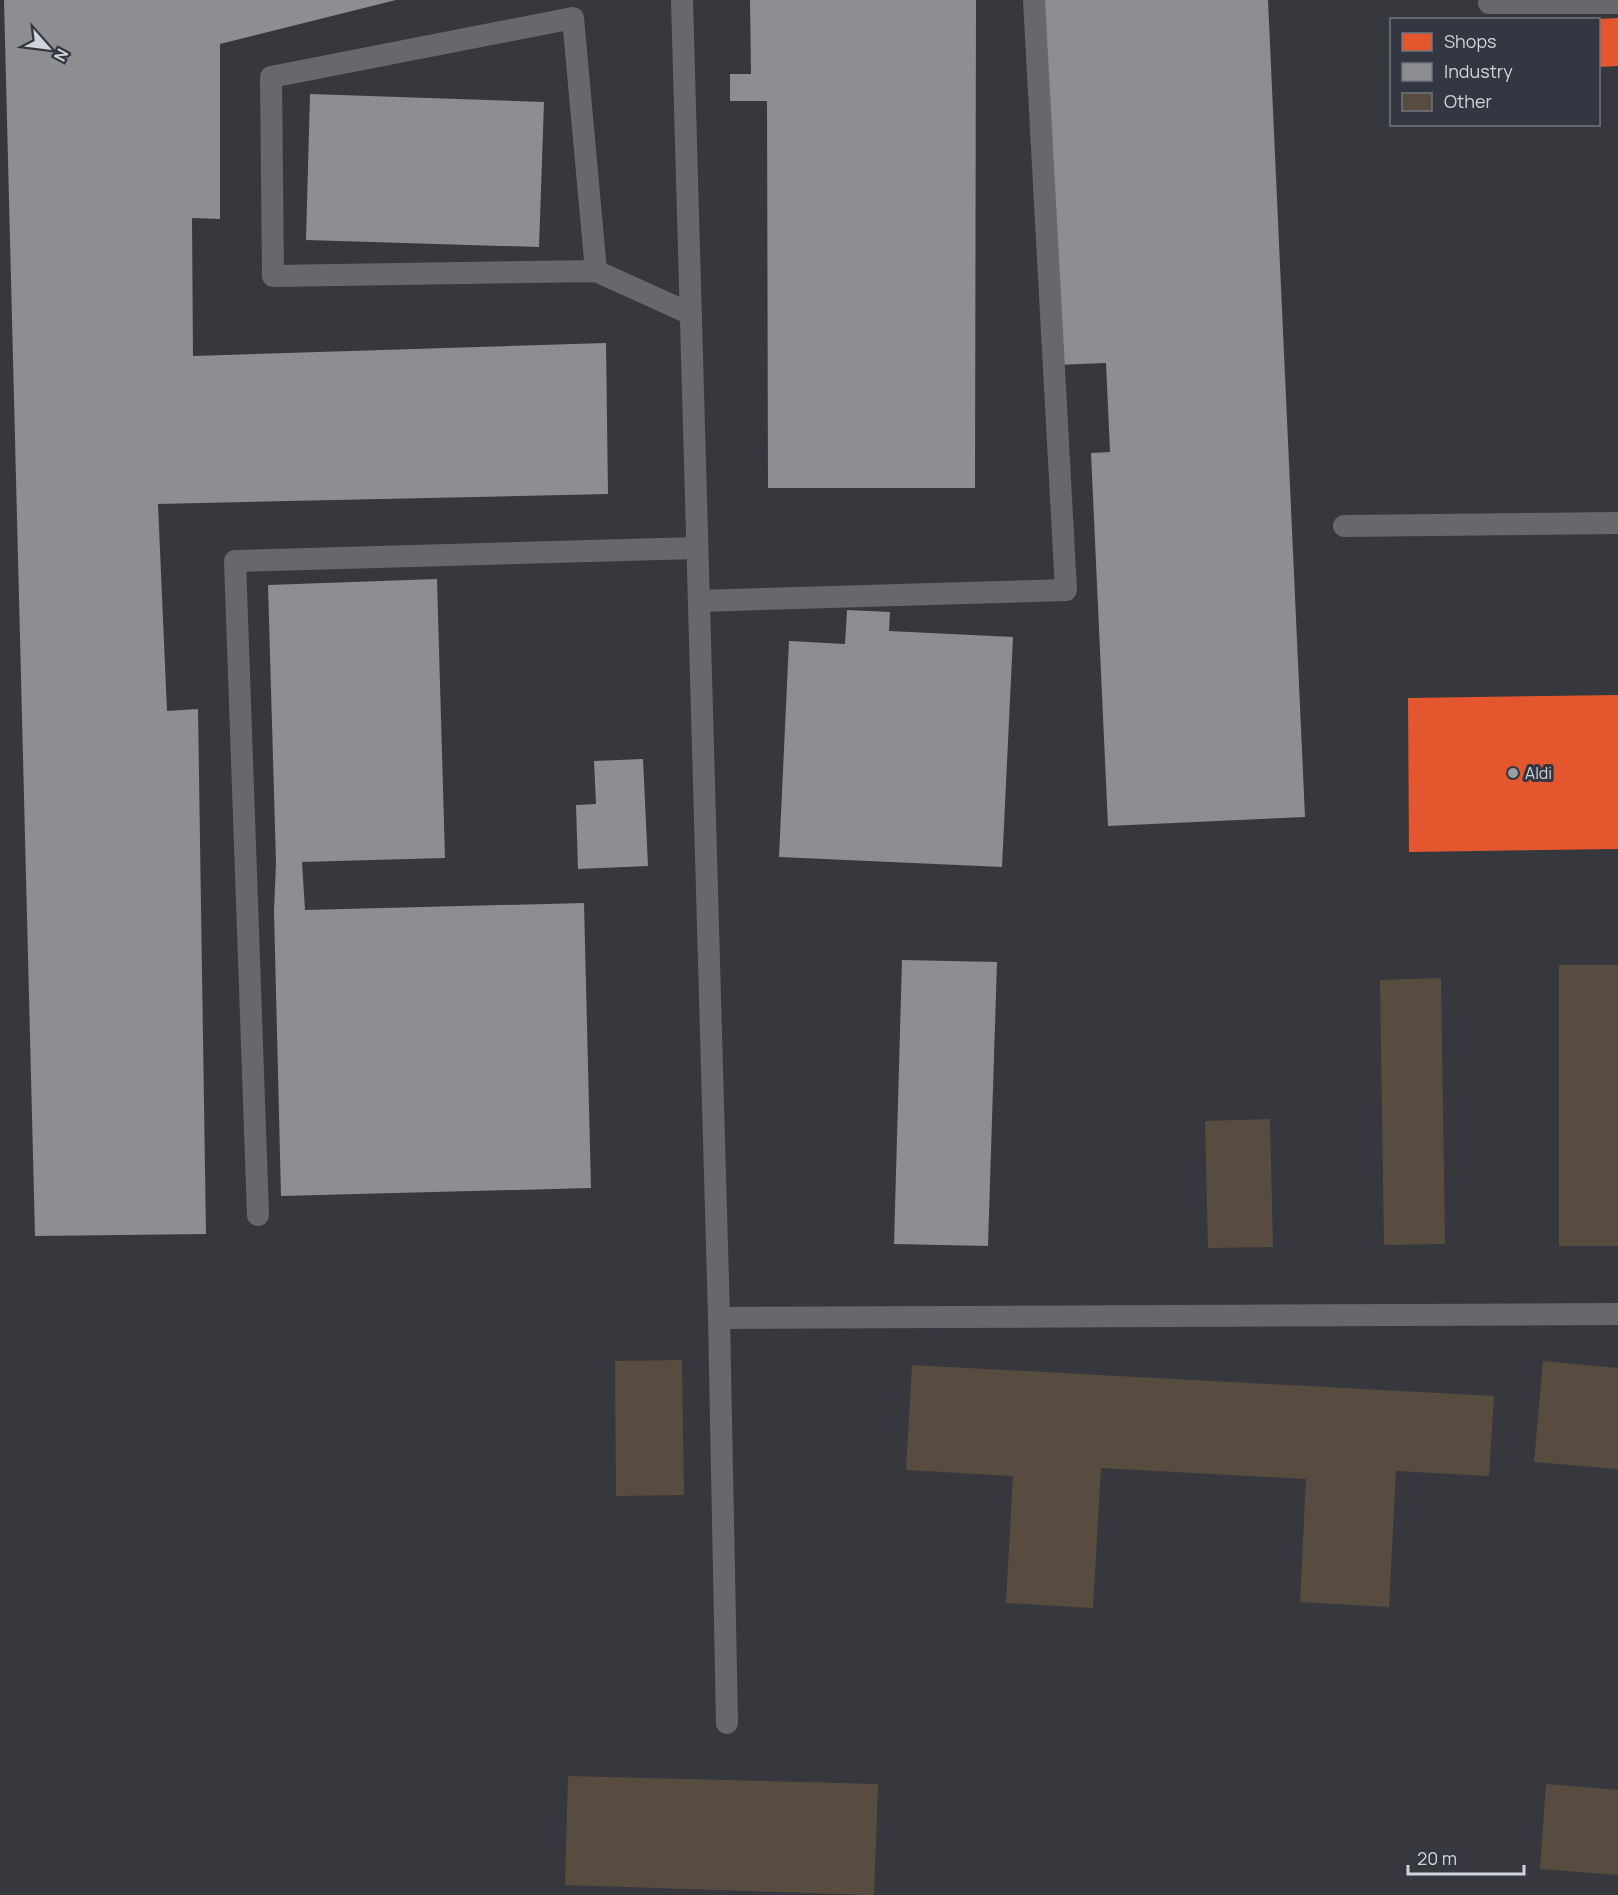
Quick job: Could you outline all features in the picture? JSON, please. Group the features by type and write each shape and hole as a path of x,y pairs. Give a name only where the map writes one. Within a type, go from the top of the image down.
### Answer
{"lane":[{"path":"682,0 719,1318 727,1723"},
{"path":"699,602 1066,590 1034,0"},
{"path":"1489,3 1618,3"},
{"path":"596,271 573,18 271,77 273,276 596,271 691,314"},
{"path":"1344,526 1618,523"},
{"path":"258,1215 235,561 697,548"},
{"path":"719,1318 1618,1314"}],"building: Shops":[{"path":"1618,18 1618,66 1600,67 1600,19"},
{"name":"Aldi","path":"1618,695 1618,849 1409,852 1408,698"}],"building: Industry":[{"path":"4,0 396,0 220,44 220,219 192,218 193,356 606,343 608,494 158,504 167,711 198,709 206,1234 35,1236"},
{"path":"750,0 976,0 975,488 768,488 767,101 730,101 730,74 751,74"},
{"path":"1038,0 1268,0 1305,817 1108,826 1091,453 1110,452 1106,363 1054,365"},
{"path":"310,94 544,102 539,247 306,240"},
{"path":"437,579 445,858 302,862 305,910 584,903 591,1188 281,1196 274,911 276,863 268,585"},
{"path":"847,610 890,612 889,631 1013,637 1002,867 779,857 789,641 845,644"},
{"path":"643,759 648,866 578,869 576,805 596,804 594,761"},
{"path":"902,960 997,962 988,1246 894,1244"}],"building: Other":[{"path":"1559,965 1618,965 1618,1246 1559,1246"},
{"path":"1441,978 1445,1244 1384,1245 1380,980"},
{"path":"1270,1119 1273,1247 1208,1248 1205,1121"},
{"path":"682,1360 684,1495 616,1496 615,1361"},
{"path":"1543,1361 1618,1368 1618,1469 1534,1462"},
{"path":"912,1365 1494,1396 1489,1476 1396,1471 1389,1607 1300,1602 1306,1479 1101,1468 1093,1608 1006,1603 1013,1476 906,1470"},
{"path":"568,1776 878,1784 874,1895 565,1885"},
{"path":"1546,1784 1618,1790 1618,1875 1540,1869"}],"place":[{"name":"Aldi","path":"1513,773"}]}
